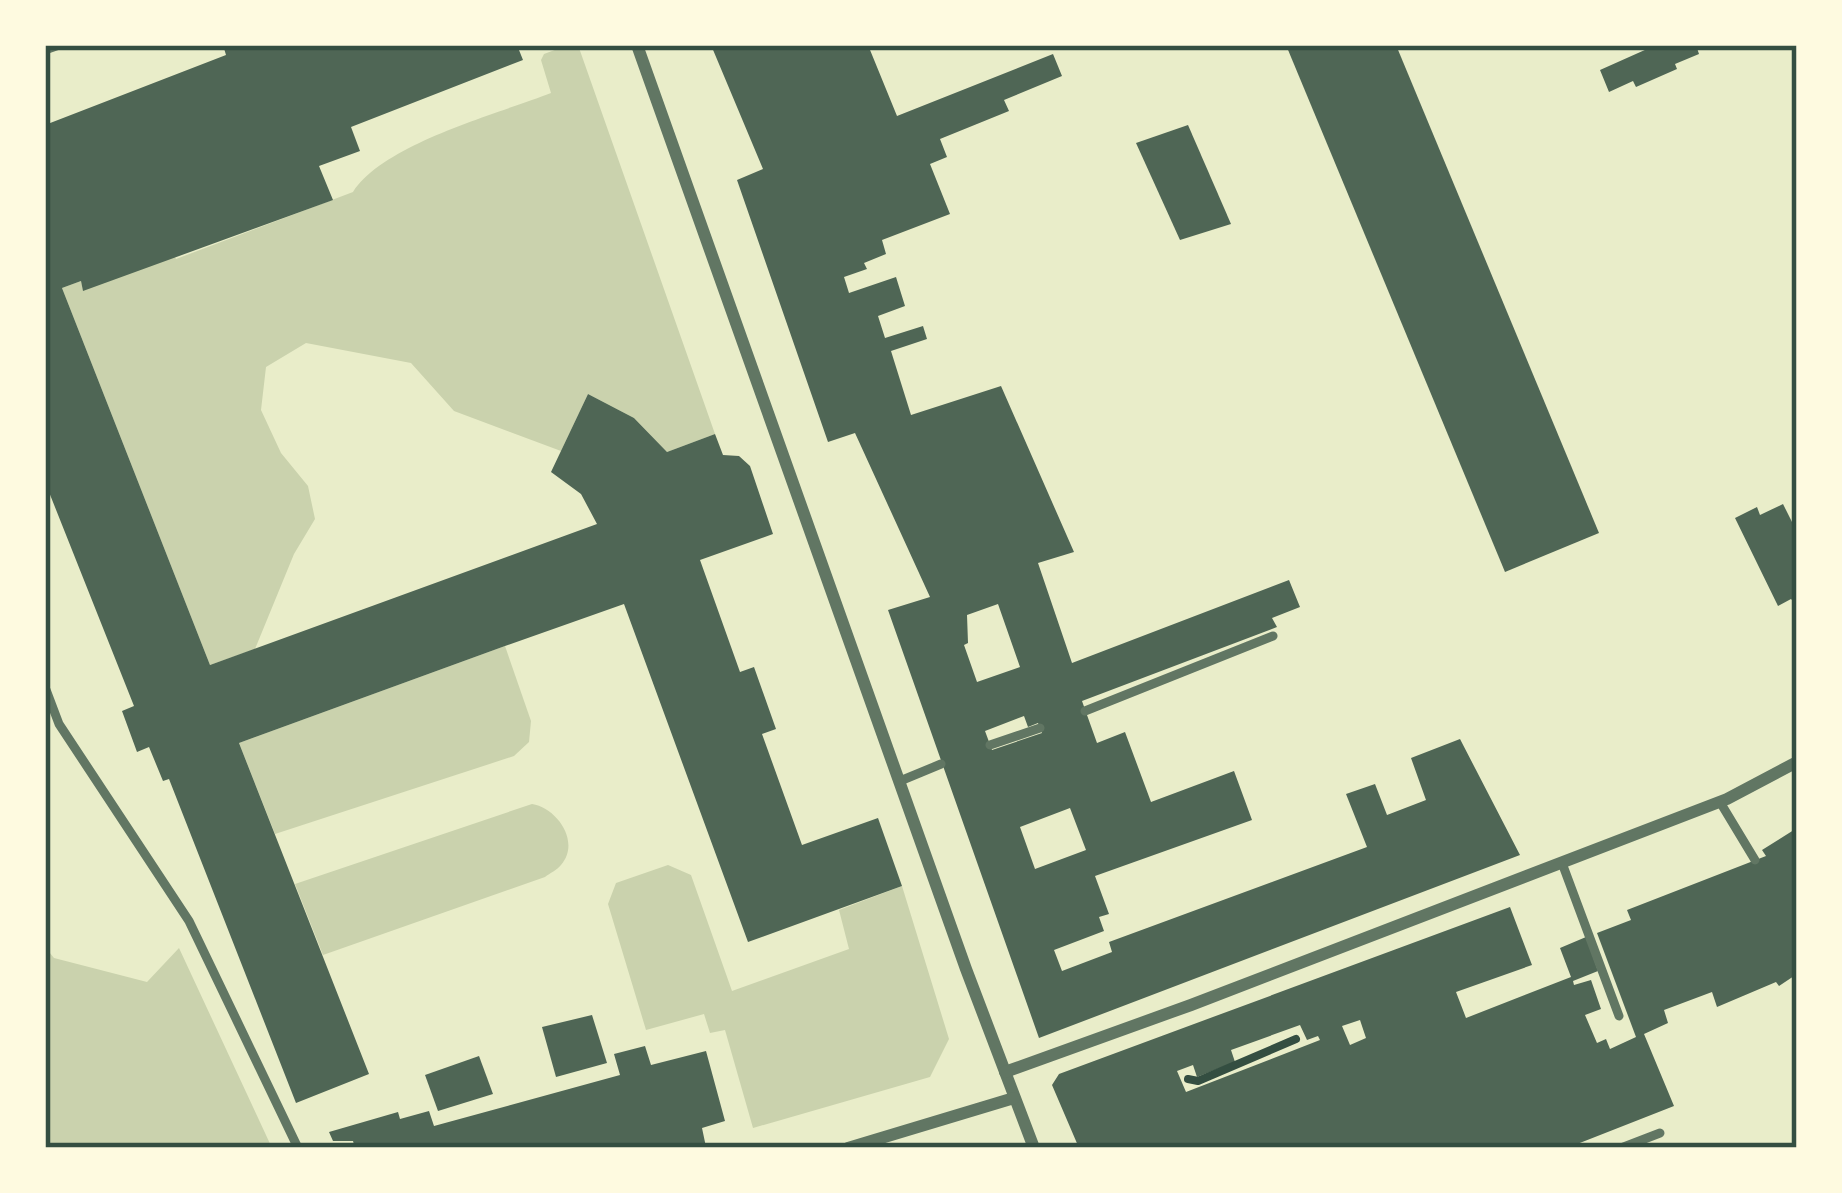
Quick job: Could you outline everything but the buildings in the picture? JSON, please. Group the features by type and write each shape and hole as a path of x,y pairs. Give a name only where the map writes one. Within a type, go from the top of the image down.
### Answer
{"street":[{"path":"637,45 1034,1148"},
{"path":"1005,1072 1720,802 1797,762"},
{"path":"848,1148 1014,1098"}],"lane":[{"path":"45,50 59,45"},
{"path":"1085,711 1274,636"},
{"path":"45,687 58,724 190,921 298,1148"},
{"path":"990,745 1040,728"},
{"path":"900,781 941,764"},
{"path":"1720,802 1755,860"},
{"path":"1562,862 1619,1016"},
{"path":"1621,1148 1660,1133"}],"path":[{"path":"1188,1079 1198,1081 1296,1039"}],"green space":[{"path":"578,45 715,434 667,452 634,418 588,394 561,451 454,411 411,363 306,343 266,367 261,410 281,453 308,486 315,519 294,554 255,649 210,665 62,288 81,281 83,290 353,192 389,159 415,145 551,93 541,60 544,54"},
{"path":"505,646 531,721 529,742 514,756 275,834 239,743"},
{"path":"532,804 550,812 567,837 567,856 555,870 323,955 295,884"},
{"path":"668,865 691,875 732,991 849,949 839,910 902,886 949,1039 930,1077 753,1128 725,1030 710,1033 704,1014 646,1030 608,904 616,883"},
{"path":"45,947 54,958 147,982 179,948 272,1148 45,1148"}]}
